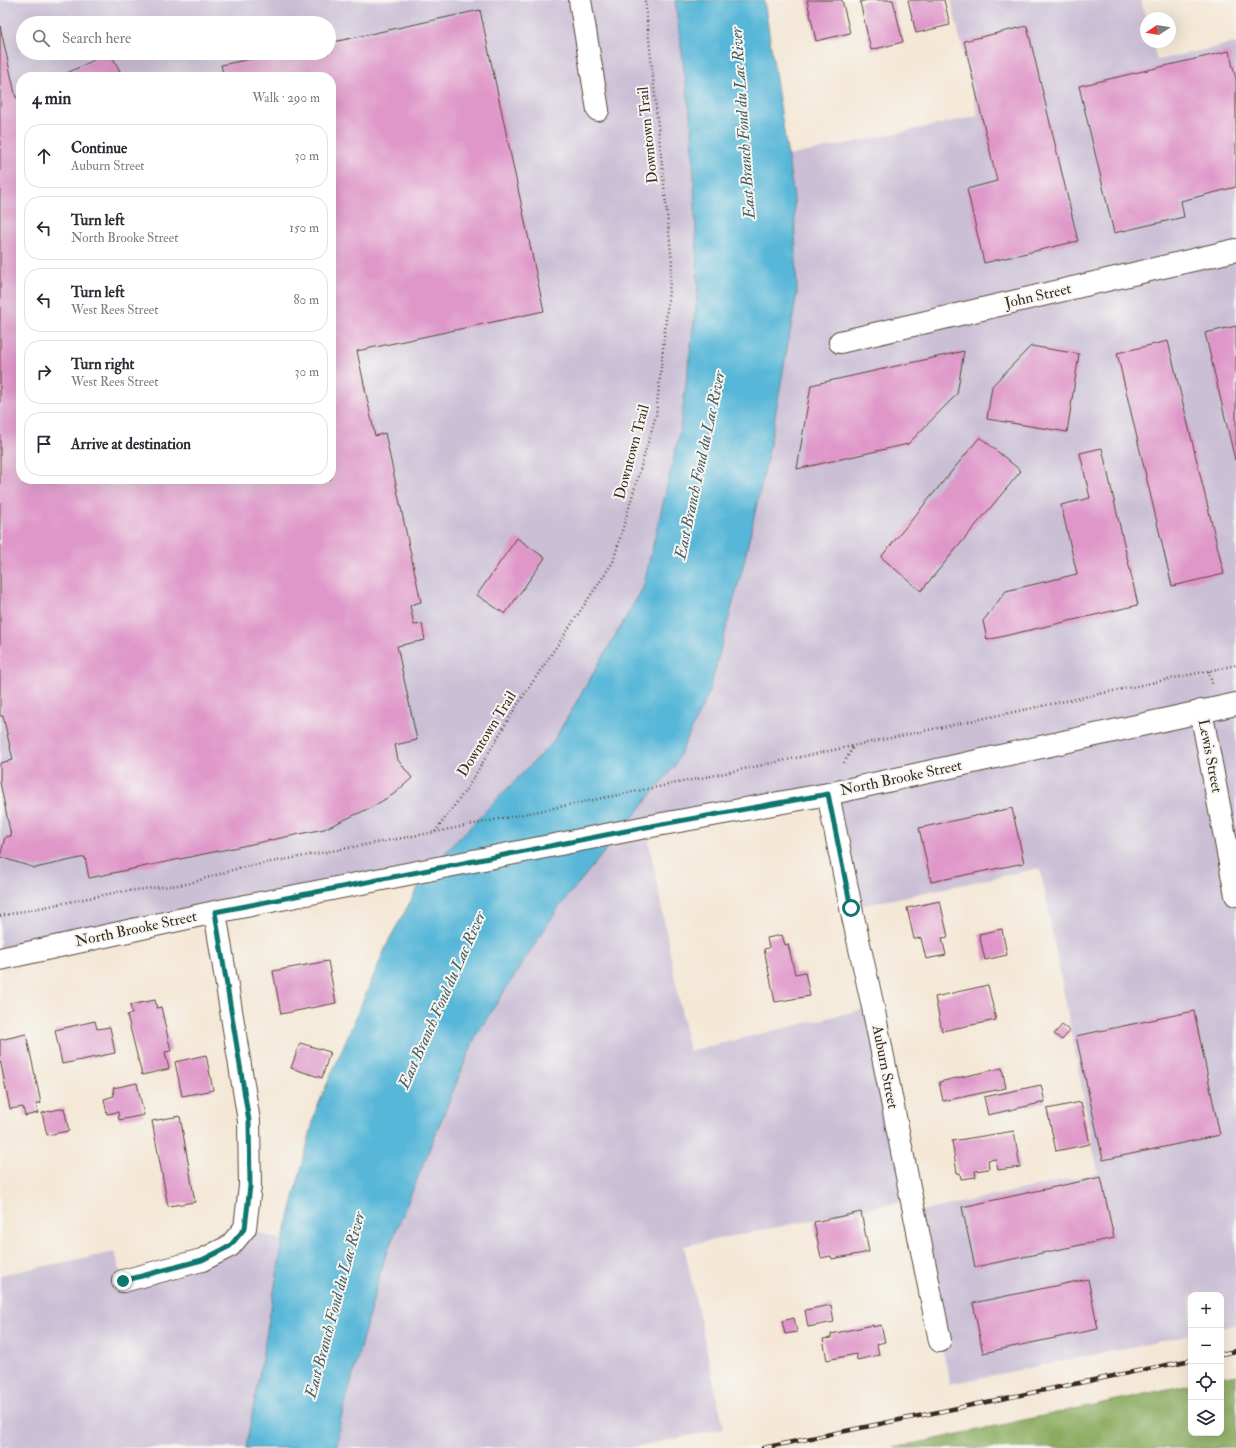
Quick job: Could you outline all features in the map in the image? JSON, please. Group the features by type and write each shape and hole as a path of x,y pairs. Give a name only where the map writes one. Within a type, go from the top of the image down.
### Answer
{"street":[{"path":"580,0 598,110"},
{"name":"John Street","path":"840,342 1236,250"},
{"name":"North Brooke Street","path":"0,959 215,912 646,827 828,794 1236,704"},
{"name":"Lewis Street","path":"1201,711 1236,895"},
{"name":"Auburn Street","path":"828,794 851,908 875,1014 940,1341"},
{"path":"123,1281 202,1260 230,1246 245,1228 250,1186 249,1121 215,912"}],"path":[{"name":"Downtown Trail","path":"435,832 468,787 514,710 613,562 656,415 672,262 645,0"},
{"path":"0,916 118,892 188,884 239,868 435,832 687,781 1236,665"}],"shaded area":[{"path":"0,0 675,0 692,130 698,290 680,431 643,588 553,742 428,870 0,959"},
{"path":"951,0 1141,0 1144,12 1140,12 1140,48 1154,48 1157,60 1236,43 1236,1325 1224,1327 1224,1292 1188,1292 1188,1336 950,1384 914,1213 1098,1173 1040,868 851,908 828,794 646,827 689,1051 873,1007 911,1200 684,1246 724,1429 630,1448 337,1448 340,1422 384,1260 476,1035 559,907 769,450 797,293 794,198 788,156 978,116"},
{"path":"245,1228 283,1241 246,1448 0,1448 0,1275 115,1252 123,1281 202,1260"}],"green space":[{"path":"1236,1375 1236,1448 894,1448 1188,1385 1188,1436 1224,1436 1224,1377"}],"water":[{"name":"East Branch Fond du Lac River","path":"675,0 764,0 794,198 797,293 769,450 744,562 709,692 674,767 559,907 476,1035 384,1260 340,1422 337,1448 246,1448 283,1241 316,1110 389,940 428,870 553,742 643,588 680,431 698,290 692,130"}],"building":[{"path":"807,0 842,0 850,33 816,41"},
{"path":"867,0 893,0 903,42 871,50 860,2"},
{"path":"908,0 944,0 950,25 916,33"},
{"path":"480,10 544,311 357,351 375,436 385,433 421,602 410,605 414,625 422,624 425,640 397,646 417,740 395,745 398,760 412,778 394,794 370,808 324,829 89,878 85,857 35,868 0,857 5,837 11,836 0,782 0,763 13,760 3,716 0,716 0,26 16,98 16,484 336,484 336,72 223,72 221,65 246,60 336,60 336,41"},
{"path":"1027,26 1078,241 984,263 967,189 997,181 964,41"},
{"path":"1229,51 1236,79 1236,187 1181,201 1184,217 1114,233 1079,86"},
{"path":"94,60 114,60 120,72 69,72"},
{"path":"1236,326 1236,460 1235,460 1205,333"},
{"path":"1168,341 1224,574 1172,586 1117,353"},
{"path":"1031,346 1079,354 1067,432 987,419 992,386"},
{"path":"964,351 957,394 908,444 797,469 811,385"},
{"path":"980,437 1021,471 921,591 881,557"},
{"path":"1102,448 1138,605 987,640 983,621 1006,591 1077,574 1061,505 1090,498 1080,453"},
{"path":"517,538 545,558 505,614 477,595"},
{"path":"1012,808 1024,863 931,882 919,828"},
{"path":"940,901 948,937 942,938 946,955 926,959 921,938 914,939 907,908"},
{"path":"1002,929 1007,955 985,960 979,934"},
{"path":"782,935 785,945 788,944 795,974 805,972 810,996 775,1002 764,949 769,948 767,938"},
{"path":"328,961 336,1003 281,1014 273,971"},
{"path":"988,985 996,1020 942,1031 935,997"},
{"path":"155,1000 157,1008 161,1007 171,1051 165,1052 169,1069 142,1075 127,1015 132,1014 130,1005"},
{"path":"1194,1011 1220,1135 1103,1160 1076,1036"},
{"path":"95,1021 97,1029 110,1027 115,1053 62,1064 55,1030"},
{"path":"1062,1025 1070,1031 1062,1040 1054,1034"},
{"path":"26,1034 41,1103 36,1104 38,1113 25,1116 23,1107 10,1109 0,1060 0,1040"},
{"path":"300,1043 330,1052 322,1078 291,1068"},
{"path":"206,1055 213,1090 182,1096 175,1062"},
{"path":"1002,1068 1006,1088 943,1101 939,1082"},
{"path":"137,1083 144,1115 119,1120 118,1112 107,1114 104,1099 114,1096 113,1088"},
{"path":"1041,1085 1045,1102 988,1115 984,1097"},
{"path":"1081,1102 1090,1144 1056,1151 1047,1109"},
{"path":"64,1108 69,1131 47,1135 42,1113"},
{"path":"180,1116 195,1202 168,1206 152,1121"},
{"path":"1014,1131 1020,1167 998,1170 996,1159 988,1160 989,1169 975,1171 976,1177 961,1179 960,1173 957,1173 952,1141"},
{"path":"1101,1177 1114,1238 975,1267 962,1207"},
{"path":"861,1212 869,1252 832,1259 831,1256 821,1258 814,1222"},
{"path":"1088,1279 1098,1329 983,1353 973,1303"},
{"path":"831,1305 834,1322 808,1327 805,1310"},
{"path":"794,1318 797,1332 785,1334 782,1321"},
{"path":"873,1325 873,1327 881,1325 885,1342 877,1344 879,1355 857,1360 856,1354 827,1360 823,1339 831,1338 831,1334"}],"railway":[{"path":"1224,1353 1236,1351"},
{"path":"763,1448 1188,1361"}],"route":[{"path":"123,1281 202,1260 230,1246 245,1228 250,1186 249,1121 215,912 646,827 828,794 851,908"}]}
